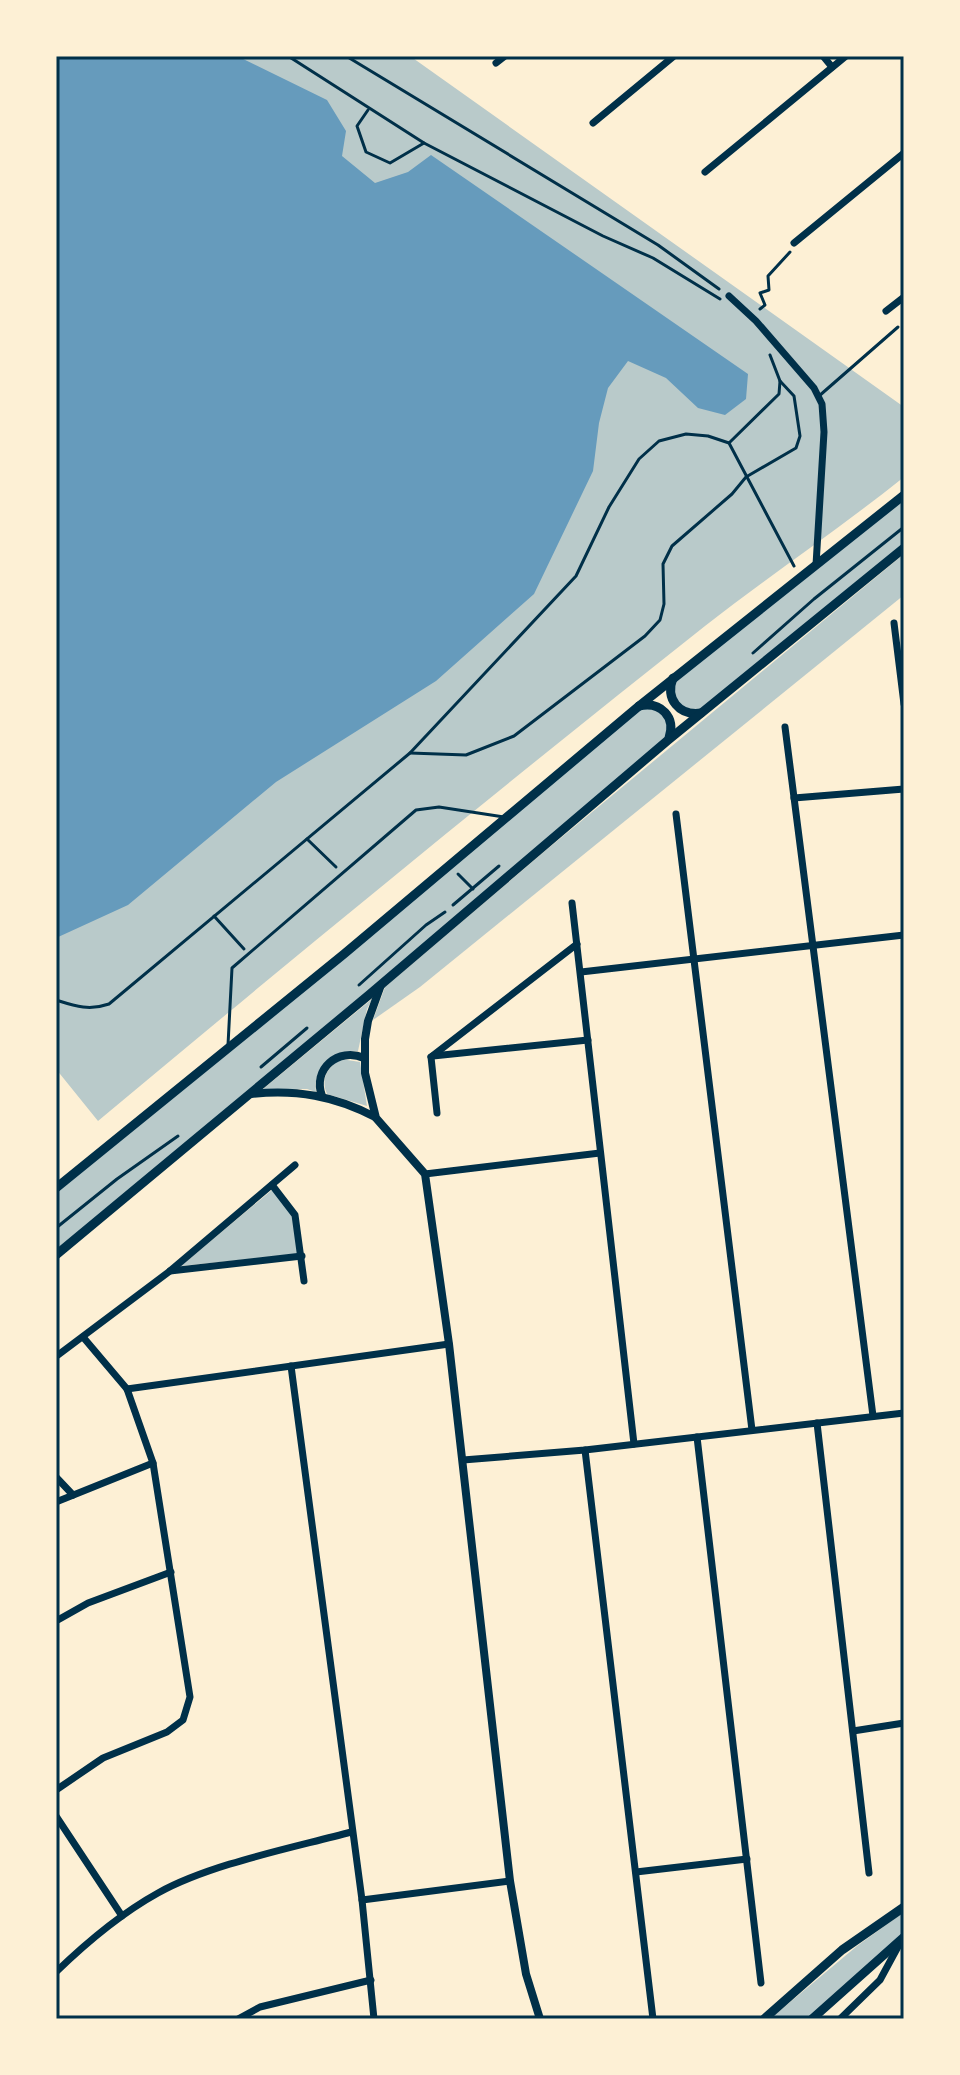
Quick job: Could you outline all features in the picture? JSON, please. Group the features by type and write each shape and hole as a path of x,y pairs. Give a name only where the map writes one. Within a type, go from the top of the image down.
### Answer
{"main road":[{"path":"56,1188 450,866 673,678 904,495"},
{"path":"56,1255 381,985 667,741 904,548"},
{"path":"673,678 670,690 676,706 689,713 703,712"},
{"path":"639,706 652,705 667,715 671,728 667,741"},
{"path":"764,2019 842,1950 904,1907"},
{"path":"812,2019 903,1938"}],"street":[{"path":"496,63 505,56"},
{"path":"593,123 674,56"},
{"path":"823,56 832,67"},
{"path":"705,172 846,56"},
{"path":"794,243 904,153"},
{"path":"886,311 904,297"},
{"path":"727,300 756,321 819,396 822,404 824,432 816,565"},
{"path":"894,623 904,704"},
{"path":"785,727 873,1416"},
{"path":"794,798 904,789"},
{"path":"676,814 752,1430"},
{"path":"572,903 634,1444"},
{"path":"581,972 904,935"},
{"path":"431,1057 577,944"},
{"path":"381,985 368,1021 364,1058 367,1089 376,1118 425,1174 463,1460 510,1881 526,1974 540,2019"},
{"path":"431,1057 588,1040"},
{"path":"322,1096 319,1082 329,1062 342,1055 364,1058"},
{"path":"431,1057 437,1113"},
{"path":"251,1094 287,1092 322,1096 376,1118"},
{"path":"425,1174 600,1153"},
{"path":"58,1355 170,1271 295,1165"},
{"path":"272,1185 295,1215 304,1281"},
{"path":"170,1271 302,1256"},
{"path":"56,1790 103,1758 167,1732 183,1720 190,1697 153,1463 127,1389 83,1337"},
{"path":"127,1389 449,1344"},
{"path":"291,1366 362,1900 374,2019"},
{"path":"463,1460 585,1450 904,1413"},
{"path":"817,1423 869,1873"},
{"path":"697,1437 761,1983"},
{"path":"585,1450 653,2019"},
{"path":"56,1502 153,1463"},
{"path":"56,1477 73,1495"},
{"path":"56,1621 88,1603 171,1572"},
{"path":"853,1731 904,1723"},
{"path":"56,1816 122,1916"},
{"path":"56,1972 122,1916 159,1892 197,1875 351,1832"},
{"path":"636,1872 747,1859"},
{"path":"362,1900 510,1881"},
{"path":"840,2019 880,1980 903,1938"},
{"path":"238,2019 260,2007 371,1980"}],"lane":[{"path":"819,396 898,327"},
{"path":"228,1048 232,968 416,810 439,807 508,818"}],"path":[{"path":"288,56 424,143 603,236 653,258 727,300"},
{"path":"346,56 658,245 727,300"},
{"path":"369,109 357,126 366,152 390,163 424,143"},
{"path":"756,321 759,310 765,305 760,293 769,290 768,276 794,243"},
{"path":"410,753 466,755 514,736 645,636 660,620 664,604 663,564 672,546 732,494 746,477 796,448 800,436 794,396 780,381 764,347"},
{"path":"729,443 779,394 780,381"},
{"path":"56,1000 83,1008 109,1004 410,753 576,576 609,507 639,459 659,441 686,434 708,436 729,443 790,562 803,576"},
{"path":"745,661 814,599 904,527"},
{"path":"307,839 343,874"},
{"path":"356,988 507,859"},
{"path":"450,866 482,899"},
{"path":"214,916 249,955"},
{"path":"262,1066 309,1027"},
{"path":"56,1228 177,1136"}],"shaded area":[{"path":"56,56 410,56 904,407 904,477 628,687 98,1121 56,1069"},
{"path":"904,497 904,546 703,711 678,706 673,684"},
{"path":"904,554 904,595 420,987 373,1020 385,987"},
{"path":"652,706 669,720 666,740 56,1253 56,1191 640,708"},
{"path":"372,999 358,1051 340,1054 326,1062 318,1075 316,1092 307,1089 263,1089"},
{"path":"341,1059 360,1062 367,1106 327,1094 324,1083 326,1074"},
{"path":"272,1190 293,1215 299,1252 181,1266"},
{"path":"904,1912 904,1932 812,2019 770,2019 857,1946"}],"water":[{"path":"56,56 237,56 327,100 346,131 342,156 375,183 408,172 431,155 748,374 746,399 725,415 698,408 666,378 628,361 608,388 599,423 593,471 534,594 436,681 276,782 128,905 56,938"}]}
